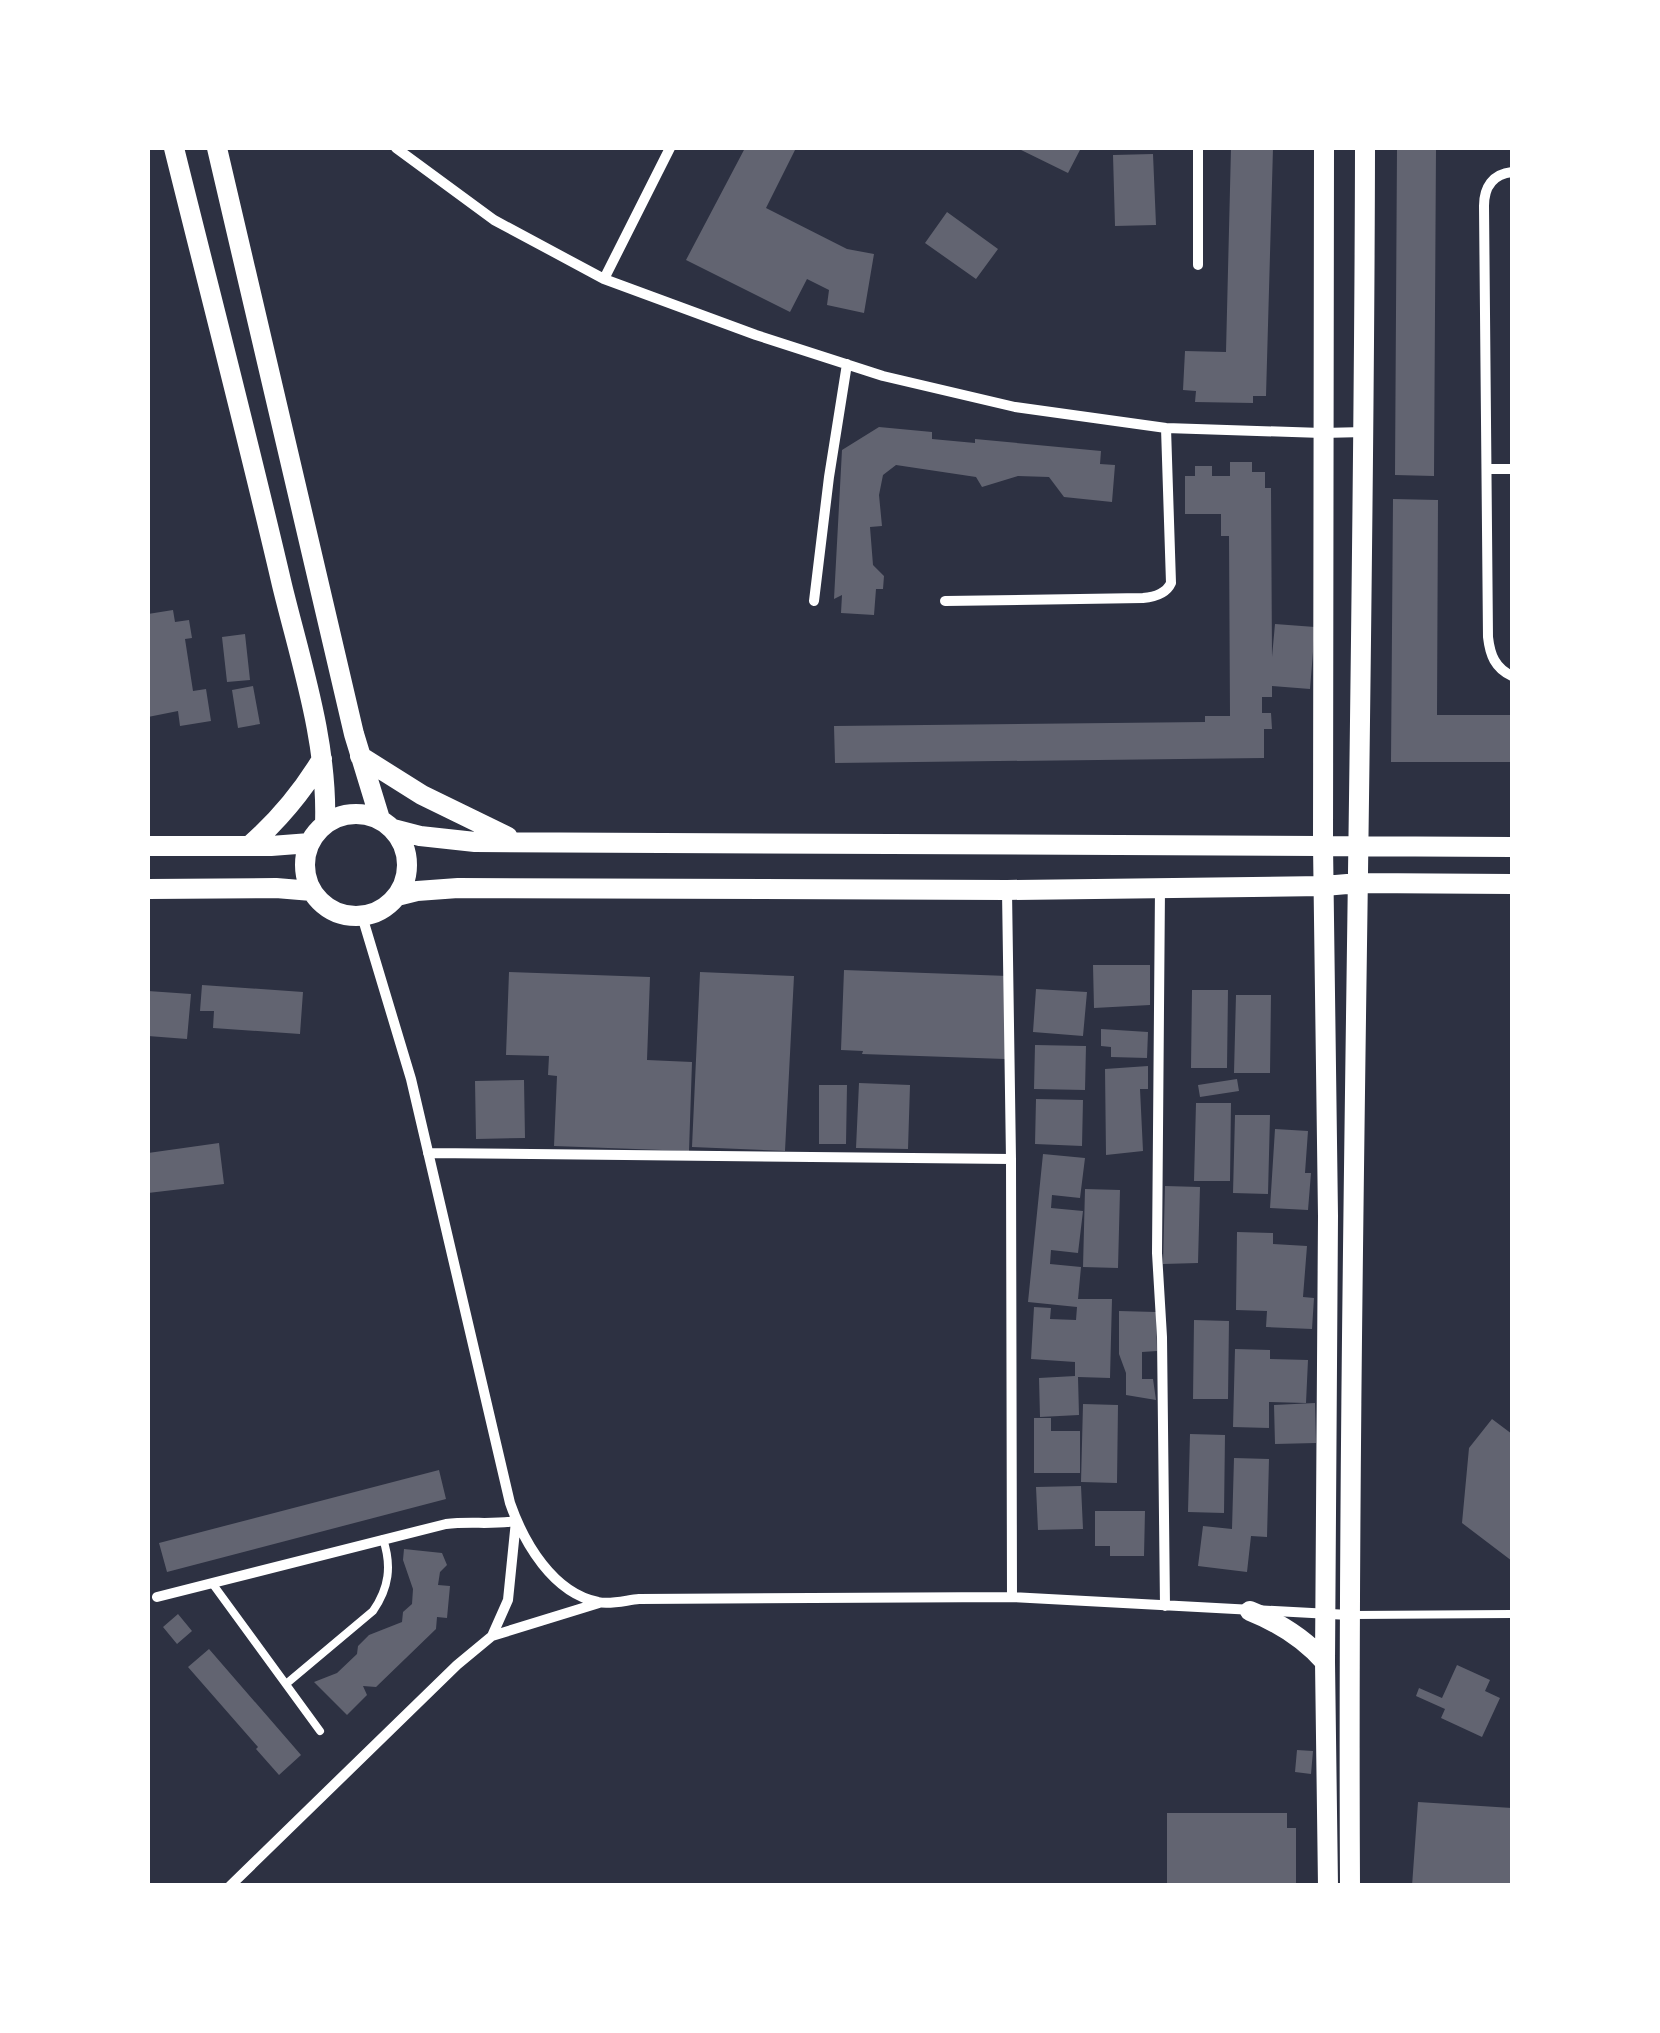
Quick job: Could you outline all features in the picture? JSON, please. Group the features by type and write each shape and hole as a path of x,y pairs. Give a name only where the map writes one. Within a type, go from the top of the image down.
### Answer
{"main road":[{"path":"174,148 322,759 325,824"},
{"path":"217,148 360,756 386,824 402,840 406,854 404,883 388,906 362,916 334,911 312,891 305,868 310,844 325,824 352,814 366,814 386,824 448,840 519,842 1512,846"},
{"path":"1324,148 1328,1886"},
{"path":"1350,1886 1349,1614 1365,432 1365,148"},
{"path":"360,756 453,812 519,842"},
{"path":"249,846 282,815 322,759"},
{"path":"148,846 310,844"},
{"path":"398,896 458,888 1007,890 1512,884"},
{"path":"148,888 312,891"},
{"path":"1250,1611 1299,1636 1326,1662"}],"street":[{"path":"396,148 494,220 604,279 883,376 1015,407 1166,428 1365,432"},
{"path":"604,279 670,148"},
{"path":"1198,148 1198,265"},
{"path":"1512,172 1491,181 1484,197 1489,651 1495,663 1512,676"},
{"path":"814,601 847,364"},
{"path":"945,601 1143,598 1166,591 1171,583 1166,428"},
{"path":"1486,469 1512,469"},
{"path":"1160,888 1157,1253 1162,1337 1165,1606"},
{"path":"1007,890 1012,1597"},
{"path":"362,916 410,1079 516,1521 542,1567 572,1591 600,1603"},
{"path":"428,1153 1011,1158"},
{"path":"157,1597 446,1524 493,1525 516,1521"},
{"path":"492,1636 508,1600 516,1521"},
{"path":"230,1886 457,1665 492,1636 600,1603 639,1599 1012,1597 1349,1614"}],"lane":[{"path":"286,1684 374,1611 389,1574 383,1539"},
{"path":"212,1583 320,1731"},
{"path":"1349,1614 1512,1614"}],"building":[{"path":"745,148 796,148 766,208 847,249 874,254 864,313 827,305 829,290 807,279 790,312 686,260"},
{"path":"1017,148 1081,148 1068,173"},
{"path":"1231,148 1273,148 1266,396 1253,396 1253,403 1195,402 1196,391 1183,390 1185,351 1226,352"},
{"path":"1397,148 1436,148 1434,476 1395,475"},
{"path":"1153,154 1156,225 1115,226 1113,155"},
{"path":"947,212 998,249 976,279 925,243"},
{"path":"879,427 932,432 932,439 975,443 975,439 1101,451 1100,464 1115,465 1112,502 1064,497 1049,477 1018,476 982,487 976,477 896,465 883,475 879,495 882,526 870,527 873,565 884,576 883,589 876,589 874,615 841,613 842,595 834,599 842,450"},
{"path":"1230,462 1252,462 1252,472 1265,472 1265,488 1271,488 1272,657 1275,624 1315,627 1310,689 1272,686 1272,697 1262,697 1262,713 1271,713 1272,729 1264,729 1264,758 835,763 834,726 1205,722 1205,716 1230,716 1229,536 1221,536 1221,514 1185,514 1185,476 1195,476 1195,466 1212,466 1212,476 1230,476"},
{"path":"1393,499 1438,500 1437,715 1512,715 1512,762 1391,762"},
{"path":"173,610 175,622 189,620 192,638 185,639 193,691 206,689 211,721 180,726 178,711 148,717 148,614"},
{"path":"245,634 250,680 227,682 222,637"},
{"path":"253,686 260,724 238,728 232,690"},
{"path":"1093,965 1150,965 1150,1005 1094,1008"},
{"path":"844,970 1008,976 1005,1059 841,1050"},
{"path":"509,972 650,977 647,1060 692,1062 689,1151 554,1146 557,1076 548,1075 549,1056 506,1055"},
{"path":"700,972 794,976 785,1151 692,1147"},
{"path":"202,985 303,992 300,1034 213,1028 214,1011 200,1011"},
{"path":"1036,989 1087,992 1083,1036 1033,1032"},
{"path":"1192,990 1228,990 1227,1068 1191,1068"},
{"path":"148,991 191,994 187,1039 148,1036"},
{"path":"1236,995 1271,995 1270,1073 1234,1073"},
{"path":"1101,1029 1148,1032 1147,1058 1111,1057 1111,1047 1101,1046"},
{"path":"1035,1045 1086,1046 1085,1090 1034,1089"},
{"path":"1148,1066 1148,1089 1140,1089 1143,1151 1106,1155 1105,1069"},
{"path":"1237,1079 1239,1091 1200,1097 1198,1085"},
{"path":"524,1080 525,1138 476,1139 475,1081"},
{"path":"859,1083 910,1085 908,1149 856,1148"},
{"path":"819,1085 847,1085 846,1144 819,1144"},
{"path":"1036,1099 1083,1100 1082,1146 1035,1144"},
{"path":"1196,1103 1231,1103 1230,1181 1194,1181"},
{"path":"1235,1115 1270,1115 1268,1194 1233,1193"},
{"path":"1275,1129 1308,1131 1308,1210 1270,1208"},
{"path":"219,1143 224,1184 148,1193 148,1153"},
{"path":"1043,1154 1085,1158 1080,1198 1052,1195 1051,1208 1083,1211 1078,1253 1051,1250 1050,1264 1081,1267 1078,1299 1112,1299 1110,1378 1078,1377 1079,1415 1040,1417 1039,1378 1075,1376 1075,1362 1031,1359 1034,1307 1051,1308 1050,1319 1076,1320 1077,1307 1028,1302"},
{"path":"1165,1186 1200,1187 1198,1263 1163,1264"},
{"path":"1085,1189 1120,1190 1118,1268 1083,1267"},
{"path":"1237,1232 1273,1233 1273,1244 1307,1246 1303,1297 1314,1298 1312,1329 1266,1327 1267,1311 1236,1310"},
{"path":"1119,1311 1156,1312 1157,1351 1142,1352 1142,1379 1153,1379 1156,1400 1126,1395 1126,1373 1119,1354"},
{"path":"1194,1320 1229,1321 1228,1399 1193,1399"},
{"path":"1235,1349 1270,1350 1270,1359 1308,1360 1306,1403 1269,1402 1269,1428 1233,1427"},
{"path":"1315,1403 1316,1443 1275,1444 1274,1405"},
{"path":"1083,1404 1118,1405 1117,1483 1081,1482"},
{"path":"1034,1418 1051,1418 1051,1431 1080,1431 1080,1473 1034,1473"},
{"path":"1492,1419 1512,1434 1512,1561 1462,1523 1469,1448"},
{"path":"1190,1434 1225,1435 1224,1513 1188,1512"},
{"path":"1234,1458 1269,1459 1267,1537 1251,1536 1247,1572 1198,1566 1203,1526 1232,1529"},
{"path":"439,1470 446,1499 167,1572 159,1543"},
{"path":"1081,1486 1083,1529 1038,1530 1036,1487"},
{"path":"1095,1511 1145,1511 1144,1556 1110,1556 1110,1546 1095,1546"},
{"path":"404,1549 442,1553 447,1565 440,1572 438,1585 450,1586 447,1618 437,1617 436,1629 376,1687 363,1686 367,1695 347,1715 314,1682 337,1673 357,1654 358,1646 369,1635 402,1622 403,1612 412,1604 413,1589 403,1560"},
{"path":"178,1614 192,1631 177,1644 163,1627"},
{"path":"209,1649 301,1755 279,1775 188,1667"},
{"path":"1457,1665 1490,1680 1485,1691 1500,1698 1482,1737 1441,1718 1445,1709 1416,1696 1419,1688 1442,1698"},
{"path":"1297,1750 1313,1751 1311,1774 1295,1772"},
{"path":"1418,1802 1512,1808 1512,1886 1412,1886"},
{"path":"1167,1813 1287,1813 1287,1828 1296,1828 1296,1886 1167,1886"}]}
